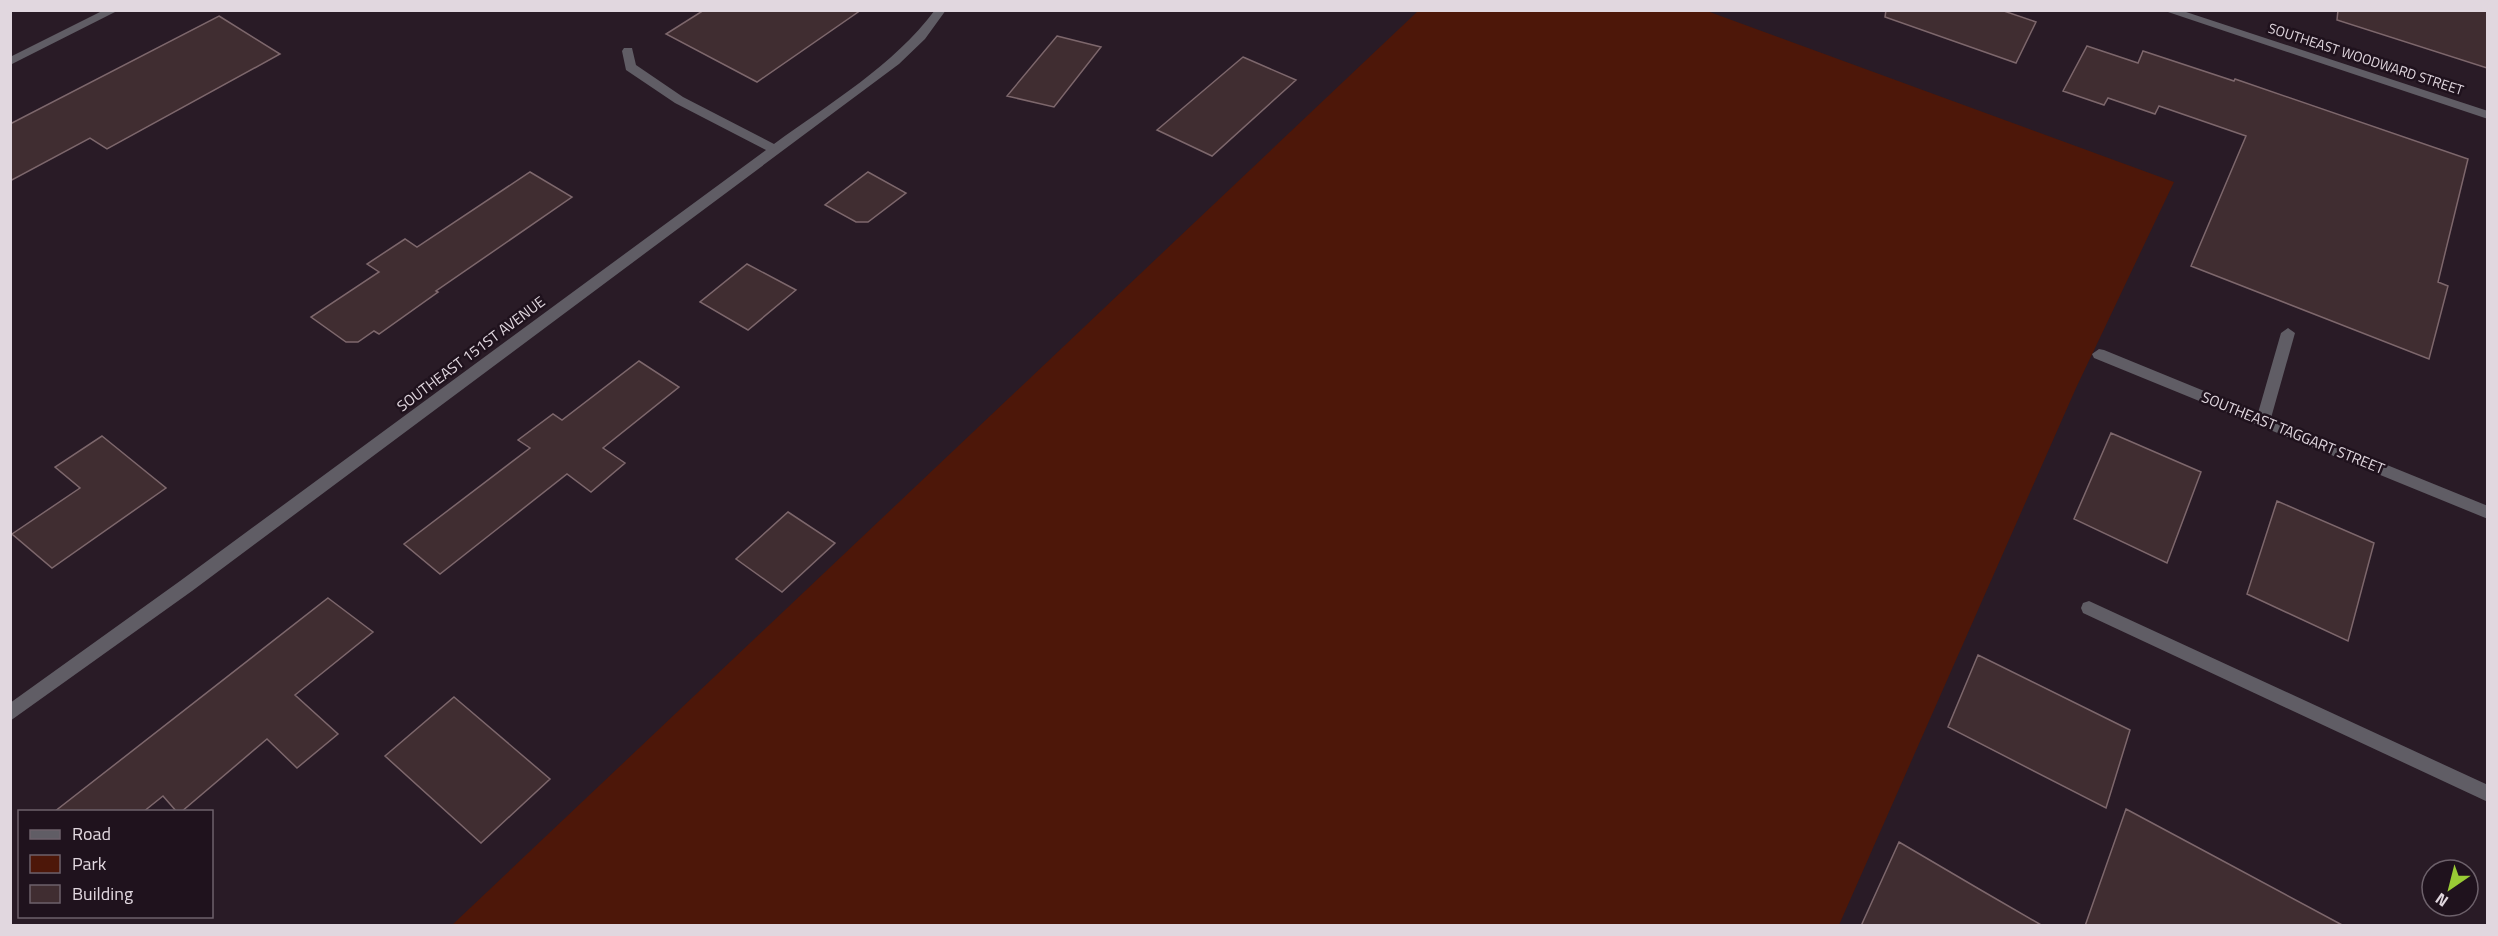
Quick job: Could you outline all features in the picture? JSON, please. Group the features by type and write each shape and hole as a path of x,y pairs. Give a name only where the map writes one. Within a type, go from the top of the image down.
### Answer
{"street":[{"path":"10,62 114,10"},
{"name":"SOUTHEAST 151ST AVENUE","path":"10,713 186,586 895,61 921,37 941,10"},
{"name":"SOUTHEAST WOODWARD STREET","path":"2167,10 2487,115"},
{"path":"628,51 630,67 679,100 775,150"},
{"path":"2263,421 2288,333"},
{"name":"SOUTHEAST TAGGART STREET","path":"2099,354 2487,513"},
{"path":"2089,608 2487,794"}],"green space":[{"path":"1418,11 1707,11 2174,182 2076,388 1839,925 451,926"}],"building":[{"path":"704,10 861,10 757,82 666,34"},
{"path":"1886,10 2001,10 2036,22 2016,63 1885,17"},
{"path":"2338,10 2487,10 2487,68 2337,20"},
{"path":"219,16 280,54 107,149 90,138 10,181 10,124"},
{"path":"1057,36 1101,47 1054,107 1007,96"},
{"path":"2087,46 2138,63 2143,51 2234,81 2235,79 2468,159 2438,282 2448,286 2429,359 2191,266 2246,136 2159,106 2155,114 2108,98 2104,105 2063,91"},
{"path":"1243,57 1296,80 1212,156 1157,130"},
{"path":"530,172 572,197 436,291 438,292 379,334 374,331 358,342 346,342 311,317 379,272 367,264 405,239 417,247"},
{"path":"868,172 906,193 868,222 856,222 825,205"},
{"path":"747,264 796,290 748,330 700,302"},
{"path":"639,361 679,387 603,448 625,463 591,492 567,474 440,574 404,544 530,448 518,440 553,414 562,420"},
{"path":"2111,433 2201,472 2167,563 2074,519"},
{"path":"102,436 166,488 52,568 12,534 80,488 55,467"},
{"path":"2277,501 2374,543 2348,641 2247,594"},
{"path":"788,512 835,543 782,592 736,559"},
{"path":"328,598 373,632 295,695 338,734 297,768 267,739 183,810 175,810 163,796 146,810 57,810"},
{"path":"1978,655 2130,730 2106,808 1948,727"},
{"path":"454,697 550,779 481,843 385,756"},
{"path":"2126,809 2210,854 2344,926 2085,926"},
{"path":"1899,842 1979,889 2043,926 1861,926"}]}
